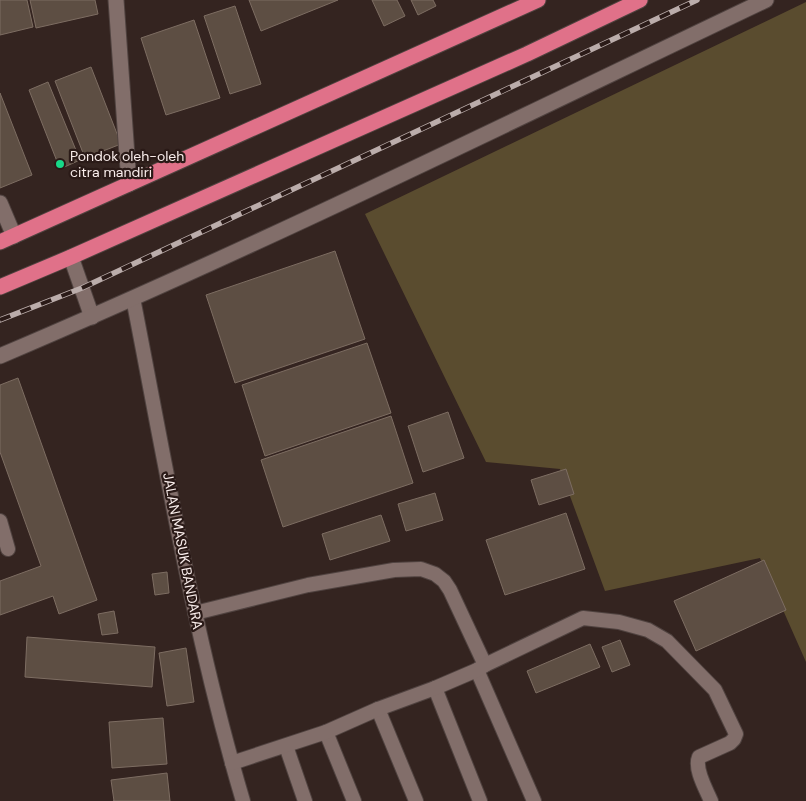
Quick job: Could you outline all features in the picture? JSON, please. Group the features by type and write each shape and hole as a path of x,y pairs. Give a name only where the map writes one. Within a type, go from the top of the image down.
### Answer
{"highway":[{"path":"0,287 527,54 640,0"},
{"path":"0,242 531,1"}],"street":[{"path":"116,0 129,184"},
{"path":"0,356 92,317 372,189 766,0"},
{"path":"0,203 14,236"},
{"path":"71,257 92,317"}],"lane":[{"name":"JALAN MASUK BANDARA","path":"133,298 195,613 243,801"},
{"path":"0,521 8,549"},
{"path":"195,613 308,584 394,570 421,569 435,574 444,581 450,590 534,801"},
{"path":"232,763 326,732 378,709 435,688 583,618 619,622 648,630 667,641 716,690 736,734 730,743 699,757 697,762 697,768 711,801"},
{"path":"435,688 480,801"},
{"path":"378,709 416,801"},
{"path":"326,732 354,801"},
{"path":"286,746 305,801"}],"shaded area":[{"path":"806,2 806,662 760,558 605,591 560,469 486,462 365,214"}],"building":[{"path":"0,0 27,0 33,27 0,35"},
{"path":"30,0 95,0 98,14 36,28"},
{"path":"249,0 338,0 261,31"},
{"path":"372,0 397,0 405,16 384,26"},
{"path":"411,0 433,0 436,6 418,15"},
{"path":"235,6 261,84 230,94 204,16"},
{"path":"194,20 220,98 166,115 141,38"},
{"path":"91,67 121,144 85,158 55,81"},
{"path":"48,82 80,160 60,169 29,90"},
{"path":"0,93 32,175 0,188"},
{"path":"335,251 365,339 235,383 206,295"},
{"path":"367,343 391,413 265,456 242,385"},
{"path":"18,378 97,600 59,614 53,596 0,615 0,581 41,566 0,452 0,385"},
{"path":"448,412 464,458 423,472 408,426"},
{"path":"391,416 413,483 283,527 261,460"},
{"path":"566,469 574,494 539,505 531,480"},
{"path":"435,493 443,520 406,531 398,504"},
{"path":"566,513 585,569 505,595 486,540"},
{"path":"381,515 390,541 330,560 322,534"},
{"path":"764,560 786,610 696,651 674,601"},
{"path":"167,572 169,593 155,595 152,574"},
{"path":"114,611 118,633 102,635 98,614"},
{"path":"27,637 155,647 152,687 25,677"},
{"path":"620,640 630,665 612,672 602,647"},
{"path":"590,644 600,667 536,693 527,671"},
{"path":"186,648 194,702 167,706 159,653"},
{"path":"163,718 167,764 112,768 109,722"},
{"path":"167,773 170,801 114,801 111,780"}],"railway":[{"path":"0,320 82,288 697,0"}],"place":[{"name":"Pondok oleh-oleh citra mandiri","path":"60,164"}]}
